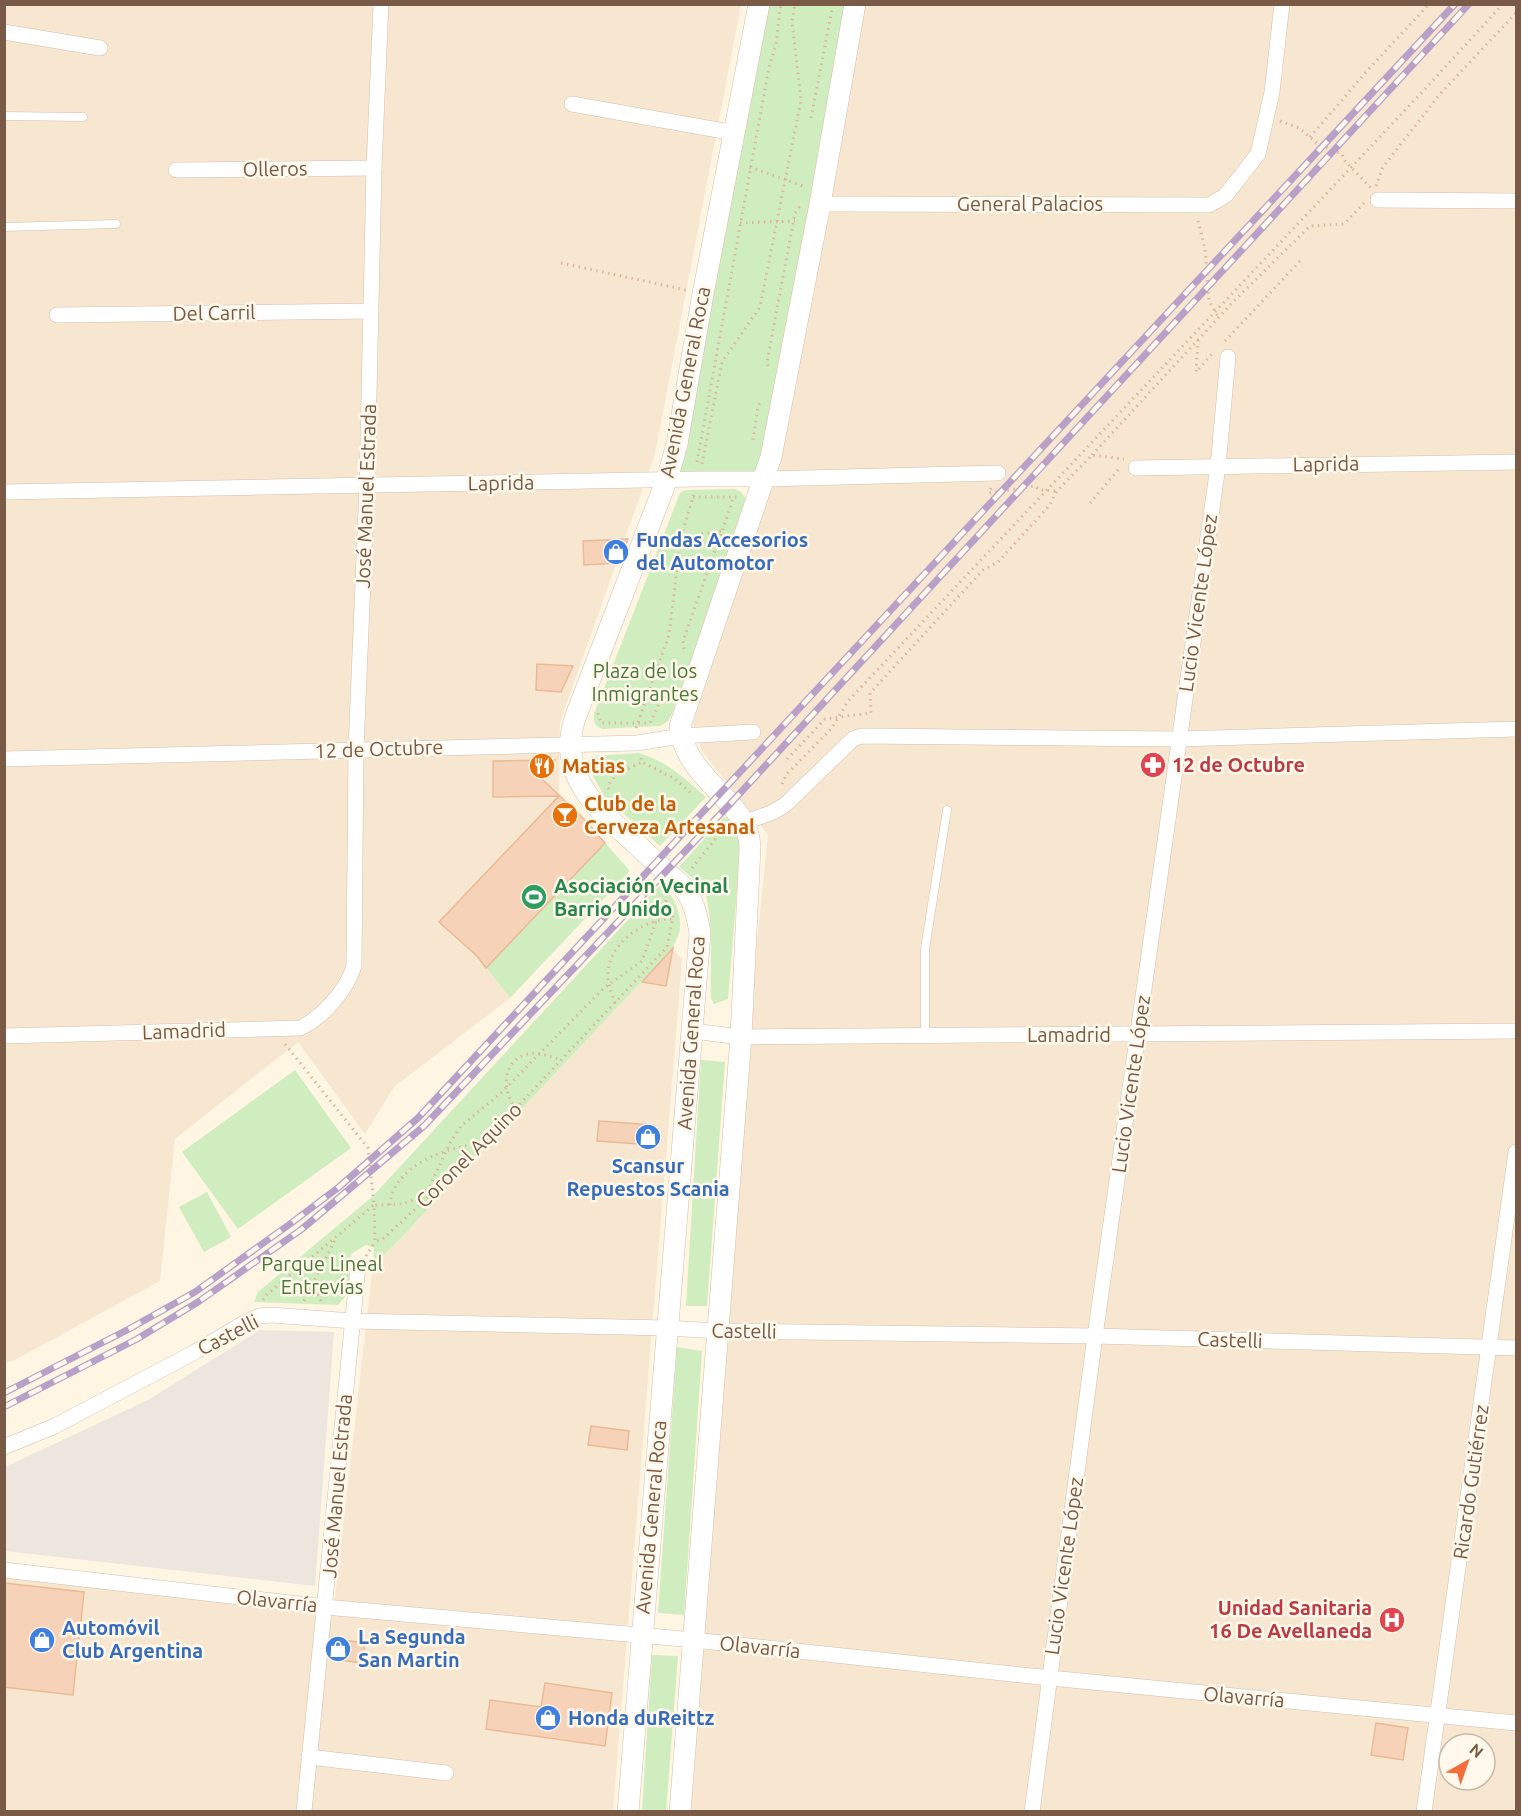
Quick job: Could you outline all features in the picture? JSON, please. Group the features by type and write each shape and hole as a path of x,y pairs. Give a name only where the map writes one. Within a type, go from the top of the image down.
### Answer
{"main road":[{"name":"Avenida General Roca","path":"628,1812 700,933 692,898 679,883 588,798 578,779 569,743 575,718 667,479 677,444 703,294 759,4"},
{"path":"680,1812 741,1037 750,847 749,836 735,826 687,754 680,726 771,457 810,207 855,4"}],"street":[{"name":"José Manuel Estrada","path":"346,985 354,966 356,749 368,486 374,168 381,4"},
{"name":"General Palacios","path":"810,207 1209,205 1218,202 1234,187 1254,162 1260,146 1272,92 1282,4"},
{"path":"4,32 100,48"},
{"path":"572,104 735,133"},
{"name":"Olleros","path":"176,170 374,168"},
{"path":"1372,200 1516,201"},
{"name":"Del Carril","path":"57,315 371,311"},
{"name":"Lucio Vicente López","path":"1032,1812 1095,1336 1218,465 1228,357"},
{"name":"Laprida","path":"1136,468 1516,462"},
{"name":"Laprida","path":"4,492 998,473"},
{"path":"735,826 784,806 853,739 861,736 1178,739 1516,729"},
{"name":"12 de Octubre","path":"4,759 569,743 637,735 681,736 753,732"},
{"name":"Lamadrid","path":"4,1035 300,1028 316,1019 346,985"},
{"name":"Lamadrid","path":"693,1031 741,1037 1516,1031"},
{"name":"Ricardo Gutiérrez","path":"1424,1812 1516,1152"},
{"name":"José Manuel Estrada","path":"303,1812 358,1267"},
{"name":"Castelli","path":"4,1447 55,1426 259,1316 353,1321 718,1331 1095,1336 1516,1348"},
{"name":"Olavarría","path":"4,1570 325,1607 694,1640 1050,1678 1516,1723"},
{"path":"309,1757 446,1773"}],"lane":[{"path":"4,116 83,117"},
{"path":"4,227 116,224"},
{"path":"925,1036 925,949 947,810"}],"path":[{"path":"702,462 697,462 750,167 770,62 777,41 781,4"},
{"path":"692,793 675,779 642,762 637,735 638,723 669,635 681,537 702,462 722,362 760,307 801,100 792,21 795,4"},
{"path":"812,118 833,4"},
{"path":"1310,137 1429,4"},
{"path":"782,785 786,775 832,728 848,701 1503,4"},
{"path":"1280,120 1299,128 1318,144 1342,154 1344,160 1374,192 1383,167 1440,94 1516,12"},
{"path":"750,167 804,186 810,207"},
{"path":"787,759 825,719 871,713 870,693 983,570 998,562 1048,506 1057,491 1232,303 1310,226 1344,224 1372,200"},
{"path":"740,223 794,220 810,207"},
{"path":"771,372 767,362 795,213 810,207"},
{"path":"1198,340 1196,372 1300,261"},
{"path":"561,262 703,294"},
{"path":"751,451 758,405 766,397"},
{"path":"1090,503 1128,459 1092,455"},
{"path":"998,473 989,494 1035,486 1040,490 1057,491"},
{"path":"693,497 742,497"},
{"path":"685,651 683,641 734,497"},
{"path":"670,528 666,539 722,531"},
{"path":"598,711 601,723 650,723 661,700 674,688"},
{"path":"259,1316 264,1297 374,1205 402,1204 419,1198 430,1186 461,1126 505,1089 609,984 642,961 660,910 679,883 735,826 723,820"},
{"name":"Coronel Aquino","path":"374,1205 375,1242 393,1230 482,1144 668,947 675,907"},
{"path":"615,1004 608,974 616,951 640,928 657,921 673,919"},
{"path":"278,1028 279,1036 368,1149 374,1205"},
{"path":"516,1109 505,1089 509,1070 514,1061 524,1055 539,1054 561,1060"},
{"path":"390,1204 394,1189 400,1179 423,1162 458,1146 482,1144"},
{"path":"296,1317 337,1236"}],"shaded area":[{"path":"5,5 741,5 655,454 560,722 559,795 477,956 510,998 394,1087 365,1134 298,1042 175,1139 160,1281 15,1360 5,1363"},
{"path":"865,5 1516,5 1516,1811 690,1812 749,1021 768,835 702,751 693,722 779,460"},
{"path":"672,949 682,959 613,1811 5,1812 5,1578 333,1615 373,1265"},
{"path":"260,1330 334,1332 315,1586 5,1551 5,1467 148,1400"}],"green space":[{"path":"759,5 855,5 765,479 667,479"},
{"name":"Plaza de los Inmigrantes","path":"735,489 741,492 746,499 744,510 672,714 668,721 660,726 600,728 595,723 594,714 680,493 685,490"},
{"path":"639,753 667,766 706,797 660,846 604,796 587,765 591,756"},
{"name":"Asociación Vecinal Barrio Unido","path":"559,795 585,820 630,871 510,998 477,956 439,922"},
{"path":"724,817 736,825 741,840 728,999 714,1004 711,998 711,930 708,904 700,886 679,867"},
{"name":"Parque Lineal Entrevías","path":"661,884 673,898 678,909 680,930 672,949 373,1265 374,1248 366,1245 351,1254 349,1292 338,1305 254,1302 258,1292 372,1197"},
{"path":"701,1060 725,1062 707,1306 686,1306"},
{"path":"295,1070 351,1148 238,1229 182,1152"},
{"path":"207,1192 231,1237 204,1252 179,1207"},
{"path":"677,1347 702,1351 684,1615 658,1613"},
{"path":"652,1655 678,1656 666,1811 642,1811"}],"building":[{"path":"628,539 618,563 584,565 583,541"},
{"path":"537,664 573,666 561,692 536,690"},
{"name":"Asociación Vecinal Barrio Unido","path":"555,760 542,779 585,820 605,843 486,968 477,956 439,922 559,796 493,797 493,761"},
{"path":"673,948 666,986 642,982"},
{"path":"599,1121 654,1125 652,1145 597,1141"},
{"path":"591,1426 629,1431 627,1450 588,1445"},
{"name":"Automóvil Club Argentina","path":"4,1583 84,1592 73,1695 4,1687"},
{"path":"335,1639 365,1643 362,1663 332,1659"},
{"name":"Honda duReittz","path":"545,1683 612,1693 605,1746 486,1729 490,1700 541,1707"},
{"path":"1376,1723 1408,1728 1403,1760 1371,1755"}],"railway":[{"path":"4,1393 129,1329 195,1292 339,1187 418,1118 1455,4"},
{"path":"4,1407 137,1339 198,1302 302,1229 424,1126 730,804 1469,4"}],"place":[{"name":"Fundas Accesorios del Automotor","path":"616,552"},
{"name":"12 de Octubre","path":"1153,765"},
{"name":"Matias","path":"542,766"},
{"name":"Club de la Cerveza Artesanal","path":"565,815"},
{"name":"Asociación Vecinal Barrio Unido","path":"534,897"},
{"name":"Scansur Repuestos Scania","path":"648,1137"},
{"name":"Unidad Sanitaria 16 De Avellaneda","path":"1392,1620"},
{"name":"Automóvil Club Argentina","path":"42,1640"},
{"name":"La Segunda San Martin","path":"338,1649"},
{"name":"Honda duReittz","path":"548,1718"}]}
